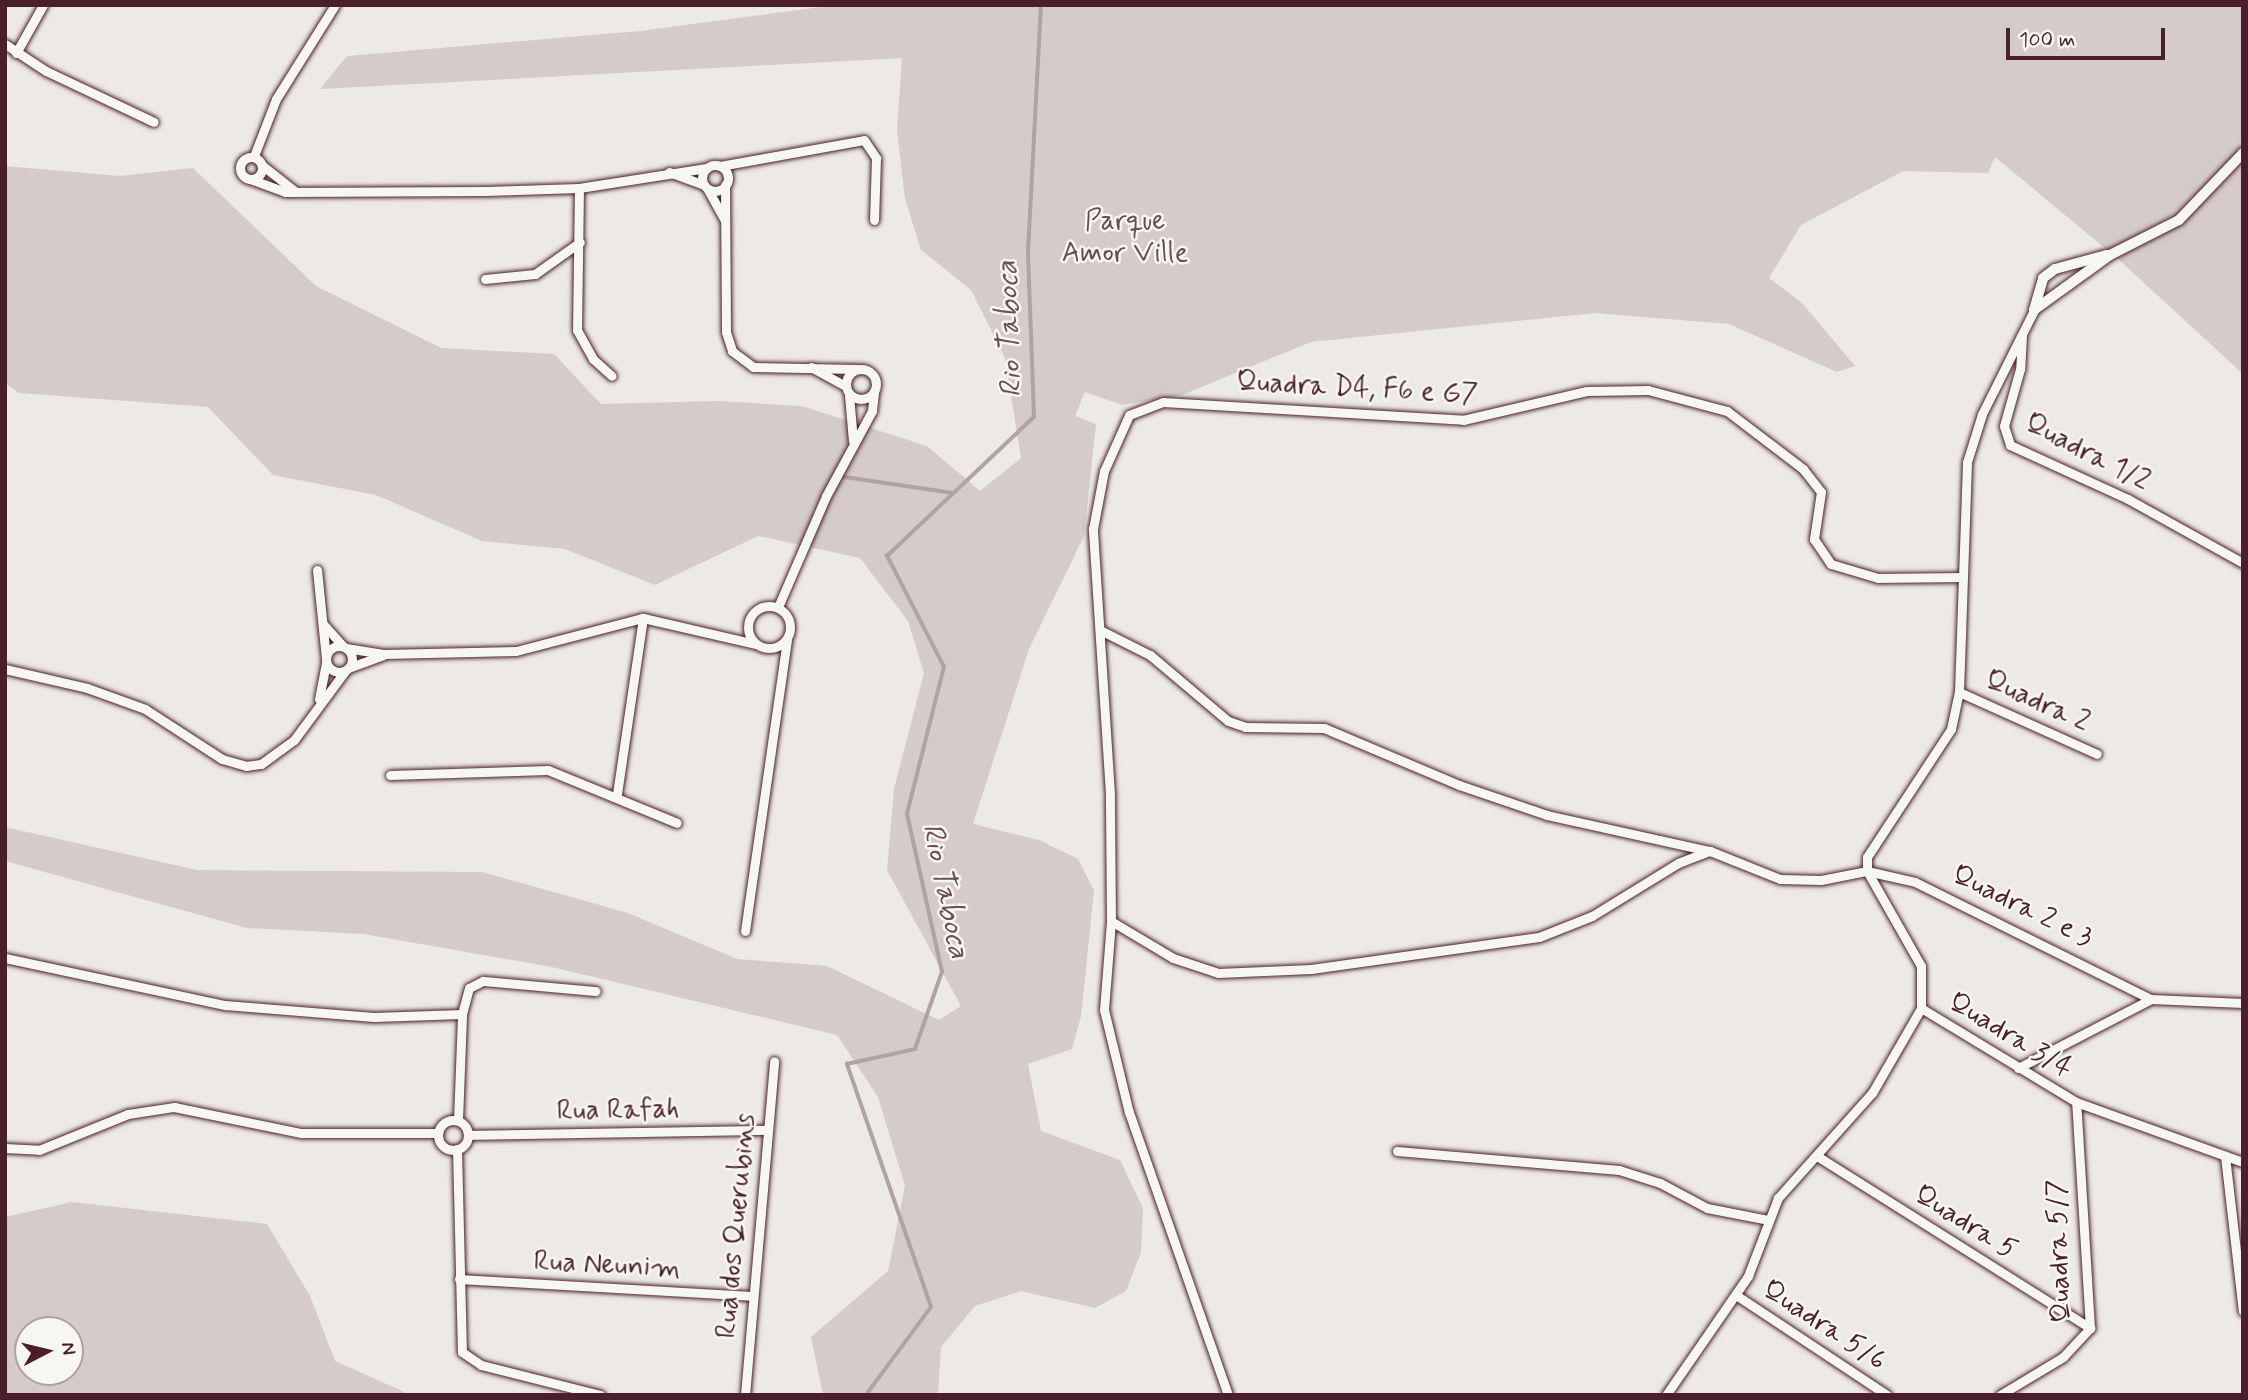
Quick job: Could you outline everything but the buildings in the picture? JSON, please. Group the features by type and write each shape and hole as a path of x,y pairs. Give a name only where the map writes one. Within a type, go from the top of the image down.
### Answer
{"street":[{"path":"16,53 43,5"},
{"path":"335,5 275,99 254,156 240,166 250,179 297,193 579,188 864,140 876,158 874,220"},
{"path":"5,44 16,53 154,122"},
{"path":"2034,310 2109,255 2179,220 2243,153"},
{"path":"254,156 297,193"},
{"path":"667,172 706,187 727,181 741,159"},
{"path":"250,179 259,176 263,166"},
{"path":"720,166 727,181 726,332 732,351 753,367 857,369 874,376 872,411 853,441 778,607"},
{"path":"706,168 706,187 725,220"},
{"path":"579,188 577,330 593,359 612,376"},
{"path":"485,279 535,274 580,242"},
{"path":"1666,1395 1736,1295 1756,1261 1768,1220 1778,1198 1872,1093 1921,1008 1921,966 1867,871 1882,827 1944,744 1959,692 1962,499 1973,436 2034,310 2043,278 2055,269 2109,255"},
{"name":"Quadra 1/2","path":"2022,330 2020,369 2004,426 2010,445 2118,494 2243,563"},
{"path":"809,367 863,399 874,391"},
{"path":"853,441 847,391 857,369"},
{"name":"Quadra D4, F6 e G7","path":"1102,631 1095,500 1122,424 1147,405 1463,420 1587,391 1648,390 1727,411 1802,469 1821,492 1814,539 1831,564 1878,578 1962,577"},
{"path":"317,570 326,660 334,671 347,669 384,654"},
{"path":"724,638 748,627 756,611 778,607"},
{"path":"745,931 786,664 790,622 778,607"},
{"path":"319,701 326,660 331,648 345,647 384,654 516,651 643,618 756,644 769,649 786,664"},
{"path":"617,794 643,618"},
{"path":"5,669 87,688 145,709 239,766 279,753 347,669 352,660 345,647 323,624"},
{"path":"748,627 756,644"},
{"path":"1228,1395 1111,1050 1104,1010 1111,921 1102,631 1150,655 1228,722 1245,727 1324,728 1459,785 1547,815 1710,851 1780,879 1821,880 1867,871"},
{"path":"769,649 787,640"},
{"name":"Quadra 2","path":"1959,692 2096,754"},
{"path":"390,775 548,770 617,794 677,823"},
{"path":"1111,921 1196,967 1238,975 1298,971 1539,937 1592,916 1678,863 1710,851"},
{"name":"Quadra 2 e 3","path":"1867,871 1941,892 2151,999"},
{"path":"5,958 225,1006 374,1017 462,1014"},
{"path":"596,991 483,981 465,996 458,1120 468,1135 457,1149 458,1337 467,1358 600,1395"},
{"path":"2018,1068 2151,999 2243,1003"},
{"name":"Quadra 3/4","path":"1921,1008 2076,1102 2243,1161"},
{"name":"Rua dos Querubins","path":"746,1395 752,1296 774,1061"},
{"name":"Quadra 5/7","path":"2000,1395 2063,1357 2090,1328 2076,1102"},
{"path":"5,1148 39,1150 128,1114 174,1107 301,1133 438,1133 449,1120 458,1120"},
{"name":"Rua Rafah","path":"468,1135 768,1130"},
{"path":"438,1133 443,1146 457,1149"},
{"path":"1398,1151 1619,1170 1660,1183 1706,1208 1768,1220"},
{"name":"Quadra 5","path":"1816,1156 2090,1328"},
{"path":"2225,1156 2243,1311"},
{"name":"Rua Neunim","path":"459,1279 752,1296"},
{"name":"Quadra 5/6","path":"1736,1295 1887,1395"}],"green space":[{"name":"Parque Amor Ville","path":"836,5 2243,5 2243,374 2118,259 1995,157 1988,173 1903,171 1801,225 1769,278 1802,303 1855,366 1837,372 1729,324 1595,313 1311,342 1182,395 1122,405 1085,392 1075,416 1096,424 1084,536 1029,649 973,824 1039,840 1078,859 1094,891 1081,1016 1072,1049 1028,1064 1041,1131 1120,1160 1143,1208 1141,1252 1126,1291 1095,1308 1021,1291 975,1306 941,1347 938,1395 823,1395 811,1337 888,1271 905,1186 878,1097 837,1035 552,967 364,934 247,928 5,861 5,827 197,870 482,872 628,913 737,959 827,966 939,1020 961,1006 887,870 894,789 924,673 908,621 860,558 758,536 655,585 565,549 482,541 376,495 273,475 208,407 19,393 5,383 5,166 119,176 193,168 316,286 441,348 554,354 601,404 717,401 802,406 927,446 980,491 1021,458 1005,358 971,290 921,250 905,199 897,130 902,58 320,89 347,56 640,31"},
{"path":"72,1202 267,1224 310,1296 335,1361 411,1395 5,1395 5,1217"}],"waterway":[{"name":"Rio Taboca","path":"866,1395 931,1307 847,1064 915,1049 942,972 907,814 944,667 887,556 1034,417 1028,252 1041,5"},
{"path":"845,477 953,493"}]}
